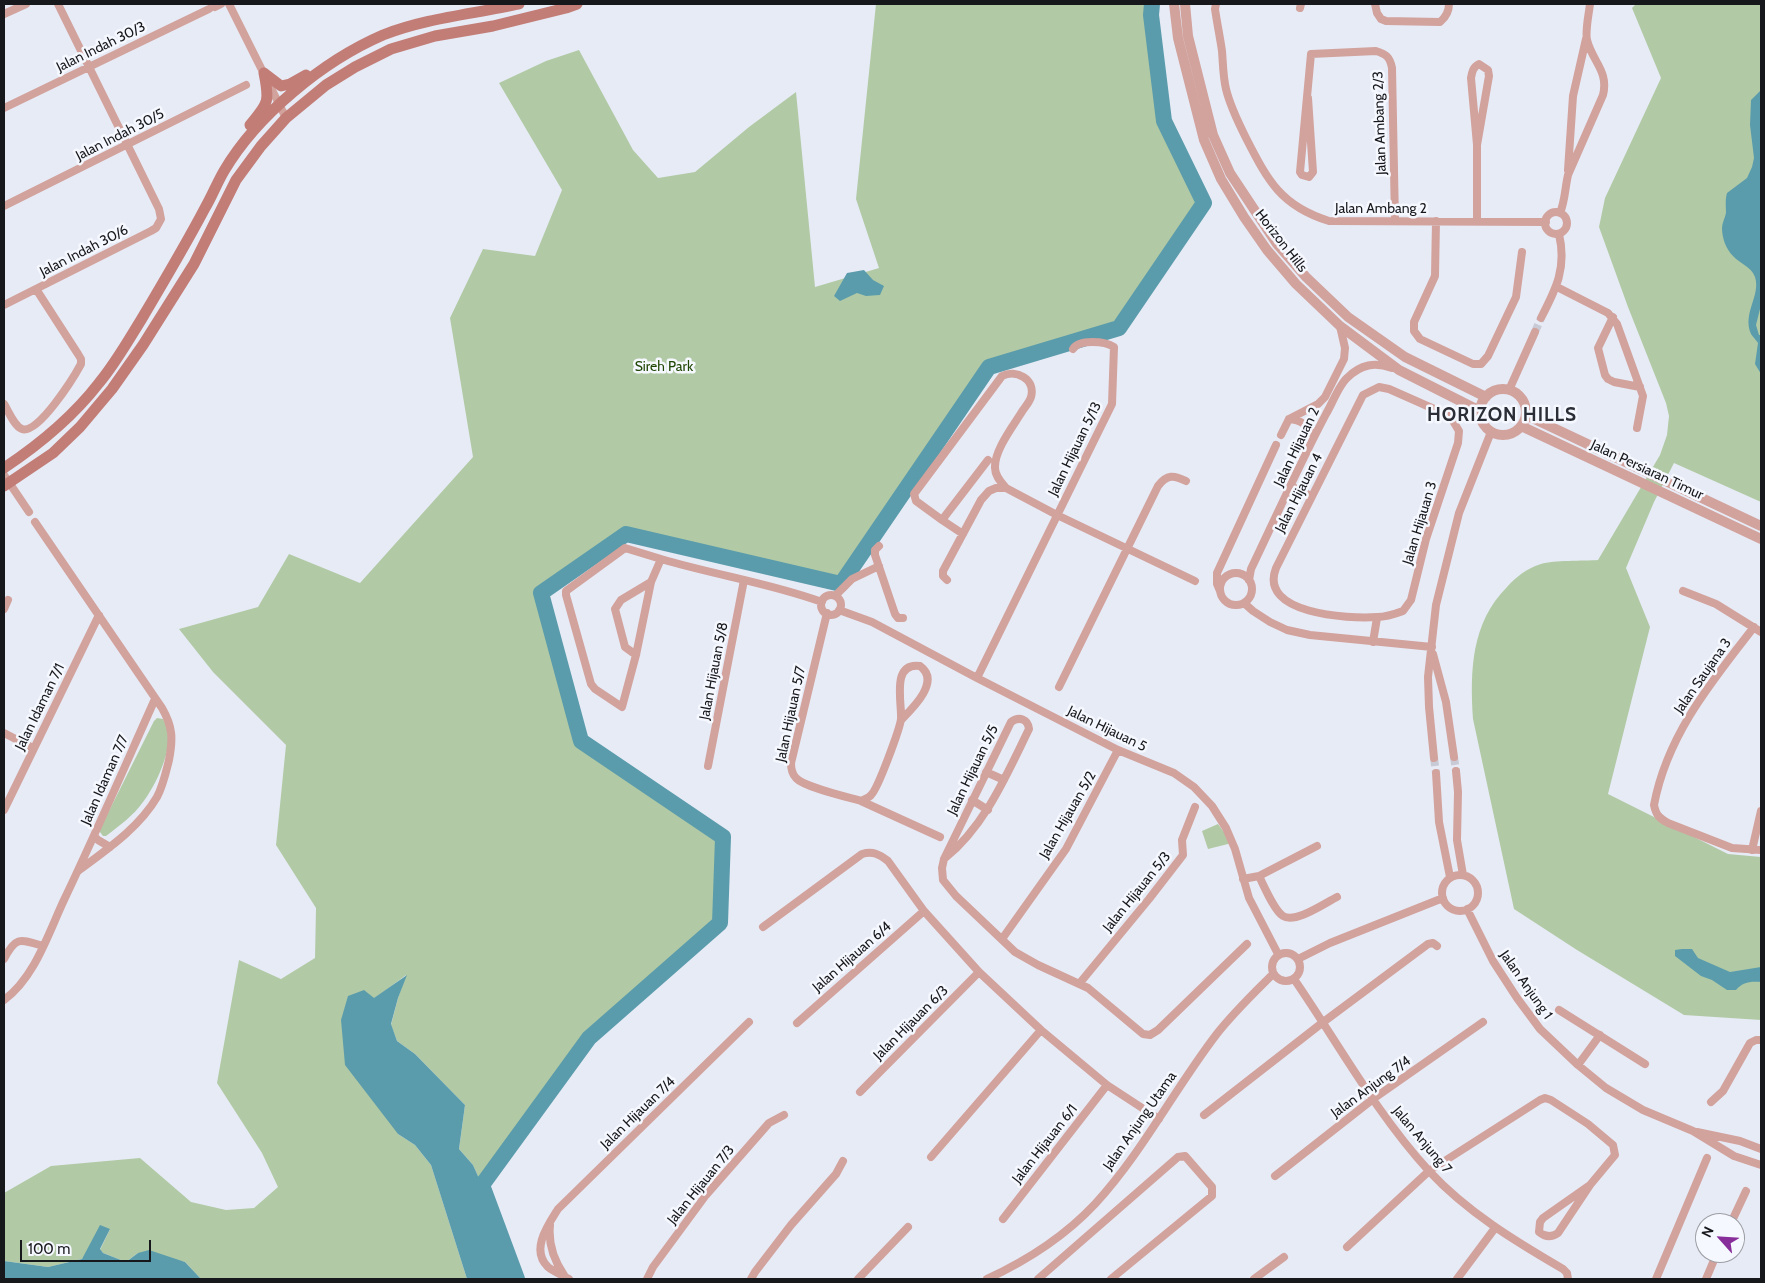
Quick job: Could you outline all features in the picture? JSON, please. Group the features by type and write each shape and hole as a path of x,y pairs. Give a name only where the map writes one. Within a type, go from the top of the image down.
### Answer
{"main road":[{"path":"264,74 281,86 290,84 383,35 429,22 519,4"},
{"path":"5,481 54,453 80,427 112,389 143,345 194,264 236,180 261,146 286,118 326,85 355,67 391,49 435,36 494,26 577,4"},
{"path":"224,170 249,136 279,104 318,73 345,55"},
{"path":"4,468 50,435 69,418 100,383 178,258 224,170 235,144 266,105 268,98 264,74"}],"street":[{"path":"4,14 26,4"},
{"path":"58,4 128,145"},
{"path":"229,4 286,118"},
{"name":"Horizon Hills","path":"1174,4 1178,38 1202,130 1221,179 1267,250 1296,284 1340,326 1399,370 1480,410"},
{"name":"Horizon Hills","path":"1185,4 1188,36 1213,135 1230,173 1277,244 1306,277 1348,317 1405,357 1486,397"},
{"name":"Jalan Ambang 2","path":"1216,4 1215,9 1222,48 1225,86 1230,105 1266,177 1293,205 1306,213 1329,222 1546,222"},
{"path":"1375,4 1381,19 1386,21 1440,22 1445,19 1449,4"},
{"path":"1568,175 1573,96 1586,39 1590,4"},
{"name":"Jalan Indah 30/3","path":"4,108 215,7"},
{"path":"1560,214 1564,204 1564,189 1568,175 1606,86 1604,76 1586,39"},
{"name":"Jalan Ambang 2/3","path":"1308,98 1313,172 1309,177 1306,177 1300,172 1311,54 1376,51 1385,54 1390,60 1392,68 1395,221"},
{"path":"1477,145 1489,76 1488,70 1479,64 1475,66 1471,78 1477,145 1477,221"},
{"name":"Jalan Indah 30/5","path":"4,206 246,85"},
{"name":"Jalan Indah 30/6","path":"4,305 156,228 161,219 159,209 128,145"},
{"path":"1552,213 1564,216 1567,224 1563,232 1553,234 1546,227 1546,222 1552,213"},
{"path":"1436,221 1435,276 1414,322 1414,331 1420,339 1473,364 1481,364 1488,356 1516,297 1522,252"},
{"path":"1541,318 1557,287 1561,245 1558,234"},
{"path":"1557,287 1601,309 1612,317 1617,324 1643,396 1637,428"},
{"path":"4,404 20,428 24,430 30,429 60,398 81,364 81,359 36,289"},
{"path":"1612,317 1598,348 1605,375 1614,382 1640,388"},
{"name":"Jalan Hijauan 2","path":"1281,434 1288,419 1318,404 1325,397 1344,359 1345,348 1340,326"},
{"path":"1510,390 1535,332"},
{"name":"Jalan Hijauan 5/13","path":"1057,515 1112,404 1114,347 1109,344 1081,343 1073,349"},
{"name":"Jalan Hijauan 2","path":"1249,580 1251,569 1314,437 1345,379 1357,369 1369,365 1380,364 1399,370"},
{"path":"963,534 916,501 915,492 1002,376 1008,373 1023,375 1030,385 1032,396 999,450 995,468 997,477 1006,488 1057,515 1195,581"},
{"name":"Jalan Hijauan 4","path":"1377,618 1333,616 1292,605 1278,595 1273,586 1272,578 1311,496 1363,396 1379,387 1389,389 1450,416"},
{"path":"1497,390 1510,390 1520,397 1526,408 1526,415 1521,426 1510,434 1503,436 1490,432 1482,423 1480,410 1486,397 1497,390"},
{"name":"Jalan Persiaran Timur","path":"1526,415 1761,526"},
{"name":"Jalan Hijauan 3","path":"1377,618 1404,612 1411,600 1426,539 1458,444 1459,431 1450,416"},
{"path":"1288,419 1297,420 1304,424 1310,429 1314,437"},
{"name":"Jalan Persiaran Timur","path":"1521,426 1761,539"},
{"path":"1434,758 1428,684 1436,605 1457,521 1490,432"},
{"name":"Jalan Hijauan 2","path":"1220,591 1217,584 1217,573 1276,445"},
{"path":"942,520 988,460"},
{"path":"1059,687 1158,486 1169,476 1175,476 1186,481"},
{"path":"5,481 29,512"},
{"path":"1291,486 1311,496"},
{"path":"947,580 943,576 944,571 981,500 989,491 996,488 1006,488"},
{"path":"977,678 1057,515"},
{"name":"Jalan Idaman 7/7","path":"35,522 155,698 168,718 172,729 172,743 158,796 149,809 110,847 78,871"},
{"path":"879,546 875,552 879,566 895,614 898,618 903,618"},
{"path":"661,559 651,582 636,655 622,707 595,689 591,684 566,591 625,548 699,570 792,591 822,602"},
{"path":"835,596 852,579 879,566"},
{"path":"1230,574 1241,574 1249,580 1251,585 1250,596 1244,603 1239,605 1229,604 1220,591 1222,581 1230,574"},
{"name":"Jalan Hijauan 5/8","path":"708,766 744,580"},
{"path":"636,655 626,648 615,608 621,600 651,582"},
{"path":"1683,592 1716,604 1761,632"},
{"path":"826,596 835,596 840,600 839,610 834,614 827,613 822,609 822,602 826,596"},
{"path":"4,609 8,600"},
{"path":"1244,603 1270,622 1287,630 1310,635 1432,647"},
{"name":"Jalan Hijauan 5","path":"839,610 872,622 1118,750 1174,773 1194,787 1212,806 1226,828 1235,849 1249,898 1278,954"},
{"name":"Jalan Hijauan 5/7","path":"827,613 791,763 791,768 796,778 801,782 861,801 940,837"},
{"name":"Jalan Idaman 7/1","path":"4,810 99,616"},
{"path":"1373,642 1377,618"},
{"name":"Jalan Saujana 3","path":"1752,850 1732,848 1668,823 1655,812 1654,805 1669,758 1688,717 1707,688 1754,627"},
{"path":"1432,647 1446,702 1454,757"},
{"path":"861,801 871,795 875,789 901,720 918,703 924,692 928,679 927,673 920,666 910,666 903,674 899,696 901,720"},
{"name":"Jalan Idaman 7/7","path":"4,1000 24,979 43,946 155,698"},
{"name":"Jalan Hijauan 5/5","path":"944,860 960,846 988,810 1029,729 1028,724 1024,720 1016,719 1011,722 944,860 942,868 943,880 956,896 1015,952 1088,988 1144,1034 1150,1035 1158,1030 1247,944"},
{"path":"4,733 33,748"},
{"name":"Jalan Hijauan 5/2","path":"1002,939 1066,849 1118,750"},
{"path":"1456,771 1458,792 1457,840 1463,875"},
{"path":"986,772 1004,780"},
{"path":"1436,773 1439,822 1450,877"},
{"path":"972,800 988,810"},
{"name":"Jalan Hijauan 5/3","path":"1079,984 1183,855 1182,840 1195,807"},
{"path":"1761,811 1752,850 1761,850"},
{"path":"94,836 110,847"},
{"path":"1243,880 1259,876 1317,846"},
{"path":"763,927 862,854 871,852 882,856 888,861 924,911 979,972 1041,1030 1107,1085 1159,1119"},
{"path":"1463,875 1474,881 1478,894 1472,906 1467,909 1455,910 1450,908 1443,898 1443,887 1450,877 1463,875"},
{"path":"1259,876 1279,912 1289,918 1296,918 1337,897"},
{"path":"1298,959 1330,943 1443,898"},
{"name":"Jalan Anjung 1","path":"1467,909 1493,962 1540,1029 1578,1065 1606,1088 1643,1110 1693,1131"},
{"name":"Jalan Hijauan 6/4","path":"797,1023 924,911"},
{"path":"4,959 12,944 21,940 43,946"},
{"path":"1204,1115 1322,1023 1428,944 1433,943 1437,946"},
{"path":"1289,952 1298,959 1300,970 1294,979 1282,981 1273,974 1272,964 1278,954 1289,952"},
{"name":"Jalan Hijauan 6/3","path":"860,1092 979,972"},
{"name":"Jalan Anjung Utama","path":"987,1279 1017,1265 1064,1232 1094,1204 1134,1156 1217,1034 1273,974"},
{"name":"Jalan Anjung 7","path":"1294,979 1373,1100 1429,1171 1462,1202 1495,1228 1563,1269 1567,1273 1568,1279"},
{"name":"Jalan Anjung 1","path":"1559,1010 1645,1064"},
{"name":"Jalan Hijauan 7/4","path":"567,1278 548,1267 540,1252 540,1244 558,1210 749,1022"},
{"name":"Jalan Anjung 7/4","path":"1275,1176 1373,1100 1483,1022"},
{"path":"932,1156 1041,1030"},
{"path":"1578,1065 1600,1035"},
{"path":"1711,1102 1723,1091 1750,1043 1761,1040"},
{"name":"Jalan Hijauan 6/1","path":"1003,1219 1107,1085"},
{"path":"1347,1247 1429,1171 1545,1098 1574,1114 1613,1145 1614,1154 1612,1160 1590,1185 1558,1233 1554,1236 1543,1236 1539,1232 1540,1222 1590,1185"},
{"name":"Jalan Hijauan 7/3","path":"646,1279 706,1195 769,1123 784,1115"},
{"path":"1693,1131 1740,1141 1761,1149"},
{"path":"1693,1131 1734,1156 1761,1165"},
{"path":"1038,1279 1180,1156 1187,1158 1212,1187 1212,1196 1111,1279"},
{"path":"1656,1279 1707,1158"},
{"path":"751,1279 754,1272 791,1225 836,1174 843,1161"},
{"path":"1736,1213 1746,1190"},
{"path":"858,1279 908,1227"},
{"path":"1457,1279 1495,1228"},
{"path":"1254,1279 1284,1257"},
{"path":"1706,1279 1713,1263"}],"green space":[{"name":"Sireh Park","path":"876,4 1146,4 1151,15 1164,121 1204,203 1119,328 989,367 841,584 626,534 541,593 581,741 723,837 720,923 589,1038 482,1185 473,1165 459,1149 465,1105 415,1054 397,1041 391,1025 406,975 374,999 398,1134 415,1145 431,1165 467,1279 201,1279 185,1262 138,1253 126,1262 103,1253 100,1250 110,1229 82,1259 48,1267 4,1261 4,1193 51,1166 140,1158 191,1202 226,1210 254,1208 278,1187 262,1153 217,1083 239,960 281,979 315,958 316,908 276,845 286,745 213,672 179,629 258,607 289,554 360,583 473,457 450,318 483,249 535,256 562,190 499,83 546,61 579,50 633,150 658,178 695,172 749,127 796,92 815,287 879,268 856,199"},
{"path":"1636,4 1761,4 1761,502 1674,463 1654,502 1626,568 1650,627 1608,794 1728,854 1761,857 1761,1020 1684,1015 1514,909 1473,719 1472,683 1475,648 1486,616 1495,601 1518,576 1536,566 1553,562 1598,560 1660,455 1667,435 1669,416 1666,403 1599,227 1605,198 1661,78 1632,8"},
{"path":"157,718 163,719 168,728 169,741 165,760 157,778 139,807 126,820 106,836 103,836 100,829"},
{"path":"1218,824 1232,843 1208,849 1202,831"}],"water":[{"path":"1761,90 1761,305 1756,325 1759,335 1761,335 1761,374 1755,364 1758,343 1751,334 1749,326 1750,312 1756,291 1755,277 1751,270 1736,259 1728,250 1722,224 1726,213 1727,193 1747,178 1752,167 1754,158 1750,125 1751,100"},
{"path":"864,270 873,280 884,286 880,295 866,296 857,293 840,301 834,296 847,273"},
{"path":"1692,949 1698,958 1730,972 1761,967 1761,982 1747,983 1741,985 1736,990 1727,990 1712,980 1701,976 1675,956 1675,950"},
{"path":"407,975 391,1024 397,1041 415,1054 465,1105 459,1149 473,1165 482,1185 517,1279 467,1279 431,1165 415,1145 398,1134 345,1065 341,1020 348,996 364,990 374,998"},
{"path":"100,1225 110,1229 100,1249 103,1253 126,1262 138,1253 149,1250 185,1262 201,1279 4,1279 4,1261 48,1267 82,1259"}],"waterway":[{"path":"517,1279 482,1185 589,1038 720,923 723,837 581,741 541,593 626,534 841,584 989,367 1119,328 1204,203 1164,121 1151,15 1152,4"}],"tunnel":[{"path":"1535,332 1541,318"},
{"path":"1454,757 1456,771"},
{"path":"1434,758 1436,773"}],"district":[{"name":"HORIZON HILLS","path":"1502,415"}]}
